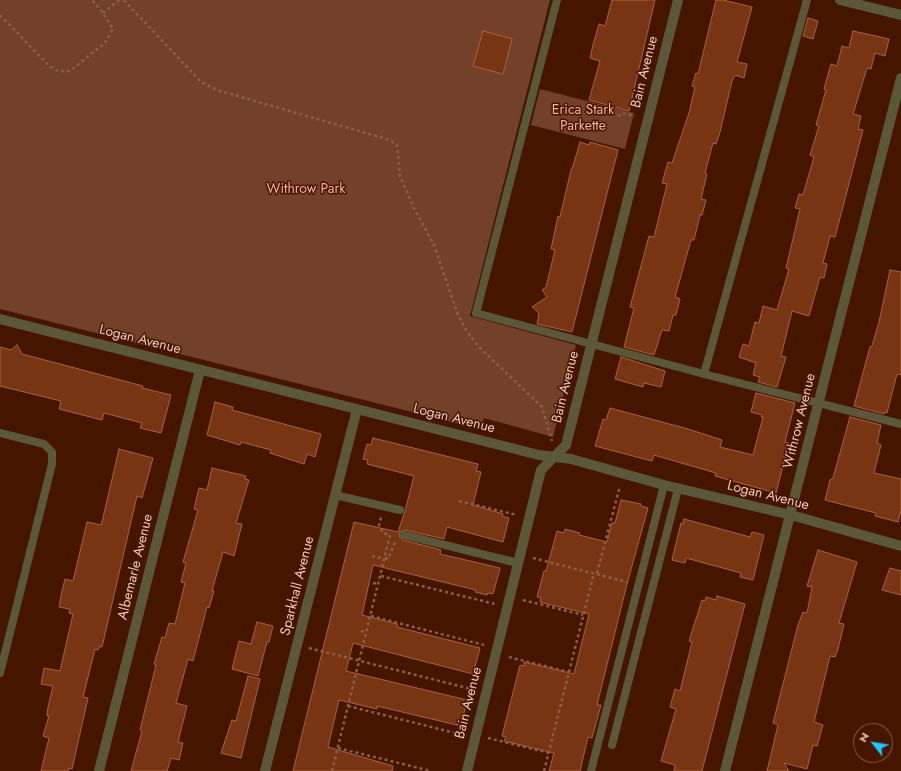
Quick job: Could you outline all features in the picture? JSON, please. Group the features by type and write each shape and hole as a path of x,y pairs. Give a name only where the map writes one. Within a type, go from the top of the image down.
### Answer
{"street":[{"name":"Bain Avenue","path":"467,771 541,470 566,445 678,0"},
{"path":"840,0 901,15"},
{"name":"Withrow Avenue","path":"725,771 901,78"},
{"name":"Logan Avenue","path":"0,319 553,458 571,459 678,489 791,516 901,546"},
{"name":"Albemarle Avenue","path":"99,771 200,370"},
{"name":"Sparkhall Avenue","path":"265,771 357,409"}],"lane":[{"path":"557,0 476,313 704,374 901,424"},
{"path":"704,374 807,0"},
{"path":"0,433 44,444 52,452 52,464 0,673"},
{"path":"591,771 664,485"},
{"path":"612,745 678,489"},
{"path":"336,495 400,510"},
{"path":"404,536 518,563"}],"path":[{"path":"0,15 49,66 58,71 70,71 105,43 113,29 103,13 92,0"},
{"path":"103,13 119,0"},
{"path":"124,0 201,82 212,87 394,142 398,148 400,176 414,208"},
{"path":"585,106 614,113 618,117 622,112 636,117"},
{"path":"542,407 553,443"},
{"path":"544,771 583,615 620,486"},
{"path":"459,501 521,516"},
{"path":"332,771 390,536 383,533 379,525"},
{"path":"372,556 388,559 396,540 404,536"},
{"path":"533,558 639,584"},
{"path":"381,576 498,604"},
{"path":"373,583 378,584"},
{"path":"522,600 583,615"},
{"path":"368,605 373,606"},
{"path":"371,616 489,646"},
{"path":"361,631 367,632"},
{"path":"297,645 477,691"},
{"path":"508,656 569,672"},
{"path":"348,706 465,736"},
{"path":"488,738 549,753"},
{"path":"338,748 431,771"}],"green space":[{"name":"Withrow Park","path":"0,0 550,0 470,316 576,345 553,437 484,418 480,429 0,309"},
{"name":"Erica Stark Parkette","path":"540,89 634,113 625,149 531,125"}],"building":[{"path":"612,0 655,0 629,111 589,100 600,61 590,58 599,24 605,26"},
{"path":"716,0 723,0 752,7 737,62 747,64 744,78 735,75 732,81 720,132 716,144 713,143 705,173 707,174 701,199 706,200 702,215 700,215 694,240 691,240 675,297 680,299 676,315 673,315 669,331 662,330 654,355 624,347 634,308 630,307 649,236 654,237 667,184 662,183 668,162 672,163 689,113 695,87 692,86 696,73 698,74"},
{"path":"808,18 818,21 813,39 803,36"},
{"path":"483,31 512,39 503,74 473,66"},
{"path":"853,31 889,39 885,56 875,53 871,69 867,68 853,114 861,116 858,129 863,130 835,237 830,236 823,263 827,264 824,278 820,277 809,316 792,311 781,356 786,357 777,387 758,382 760,377 753,375 756,363 739,357 743,344 749,346 755,322 759,323 763,306 777,310 789,269 786,268 800,209 795,208 799,194 803,195 814,157 810,155 819,126 816,125 826,90 824,89 831,64 837,66 842,46 849,48"},
{"path":"580,142 589,145 590,142 618,150 572,332 537,324 539,313 532,307 547,297 542,290 546,287 555,250 551,249 558,216 560,217 571,170"},
{"path":"890,270 901,272 901,375 897,374 887,413 885,412 884,414 854,406 870,347 872,346 879,322"},
{"path":"17,345 22,354 143,386 142,388 171,395 161,433 140,428 142,423 104,413 102,420 59,409 61,401 0,386 0,347 11,350"},
{"path":"621,357 665,371 661,387 644,383 643,387 615,379"},
{"path":"756,393 795,403 785,442 789,443 776,493 715,476 716,473 654,455 652,461 595,446 603,419 606,420 610,408 688,429 722,440 720,447 753,455 763,417 761,417 762,415 751,412"},
{"path":"215,402 233,407 232,410 321,434 315,457 307,454 304,464 270,453 271,450 241,442 240,445 207,435"},
{"path":"850,417 881,425 877,443 881,445 874,473 901,479 901,510 898,522 875,516 876,513 825,500 830,480 833,478"},
{"path":"373,438 478,464 476,471 481,472 473,505 503,514 502,516 509,518 503,542 447,527 444,539 405,530 400,532 399,536 403,540 441,550 440,554 500,568 493,594 488,593 487,595 475,592 476,590 373,565 362,615 397,624 397,627 480,648 473,674 353,643 346,671 467,700 461,726 377,706 377,709 339,700 328,747 393,766 392,771 293,771 354,522 398,532 414,476 367,464 368,460 363,459 367,444 371,445"},
{"path":"119,449 153,458 142,498 137,496 102,647 100,646 98,650 95,649 83,697 88,698 72,769 69,768 68,771 41,771 49,738 43,736 49,716 47,716 48,707 53,686 41,684 44,668 60,671 73,614 69,613 70,609 59,607 62,591 65,579 73,581 87,522 101,525"},
{"path":"212,468 246,476 245,479 249,480 236,523 242,524 234,556 223,552 212,591 214,591 209,608 207,607 193,661 188,659 176,703 187,706 178,742 183,743 179,760 171,758 167,771 131,771 142,731 140,730 156,665 154,664 162,637 165,638 169,623 175,624 185,583 181,582 186,563 183,562 198,510 194,509 199,488 207,490"},
{"path":"621,500 641,504 641,506 648,508 627,584 597,705 601,705 592,738 588,737 580,771 549,771 554,753 504,741 506,737 502,736 520,665 524,666 524,662 574,674 589,614 540,602 541,598 537,597 557,531 564,533 565,529 580,533 579,535 607,542 612,523 615,523"},
{"path":"684,519 750,537 752,532 764,535 753,580 740,577 741,573 686,558 685,563 672,560 681,523 683,524"},
{"path":"818,550 857,562 839,623 844,624 838,649 835,657 830,656 814,722 823,725 817,746 813,745 807,769 784,763 789,771 767,771 778,725 773,723 798,625 803,612 807,613 812,587 807,586"},
{"path":"890,568 901,571 901,595 882,590"},
{"path":"717,596 745,604 702,771 674,771 675,765 661,761 676,709 670,707 675,689 680,691 692,642 689,641 702,600 705,601 706,597 716,600"},
{"path":"257,622 273,626 258,676 232,669 239,641 251,644"},
{"path":"248,676 260,679 241,758 221,753 232,720 236,721"}]}
